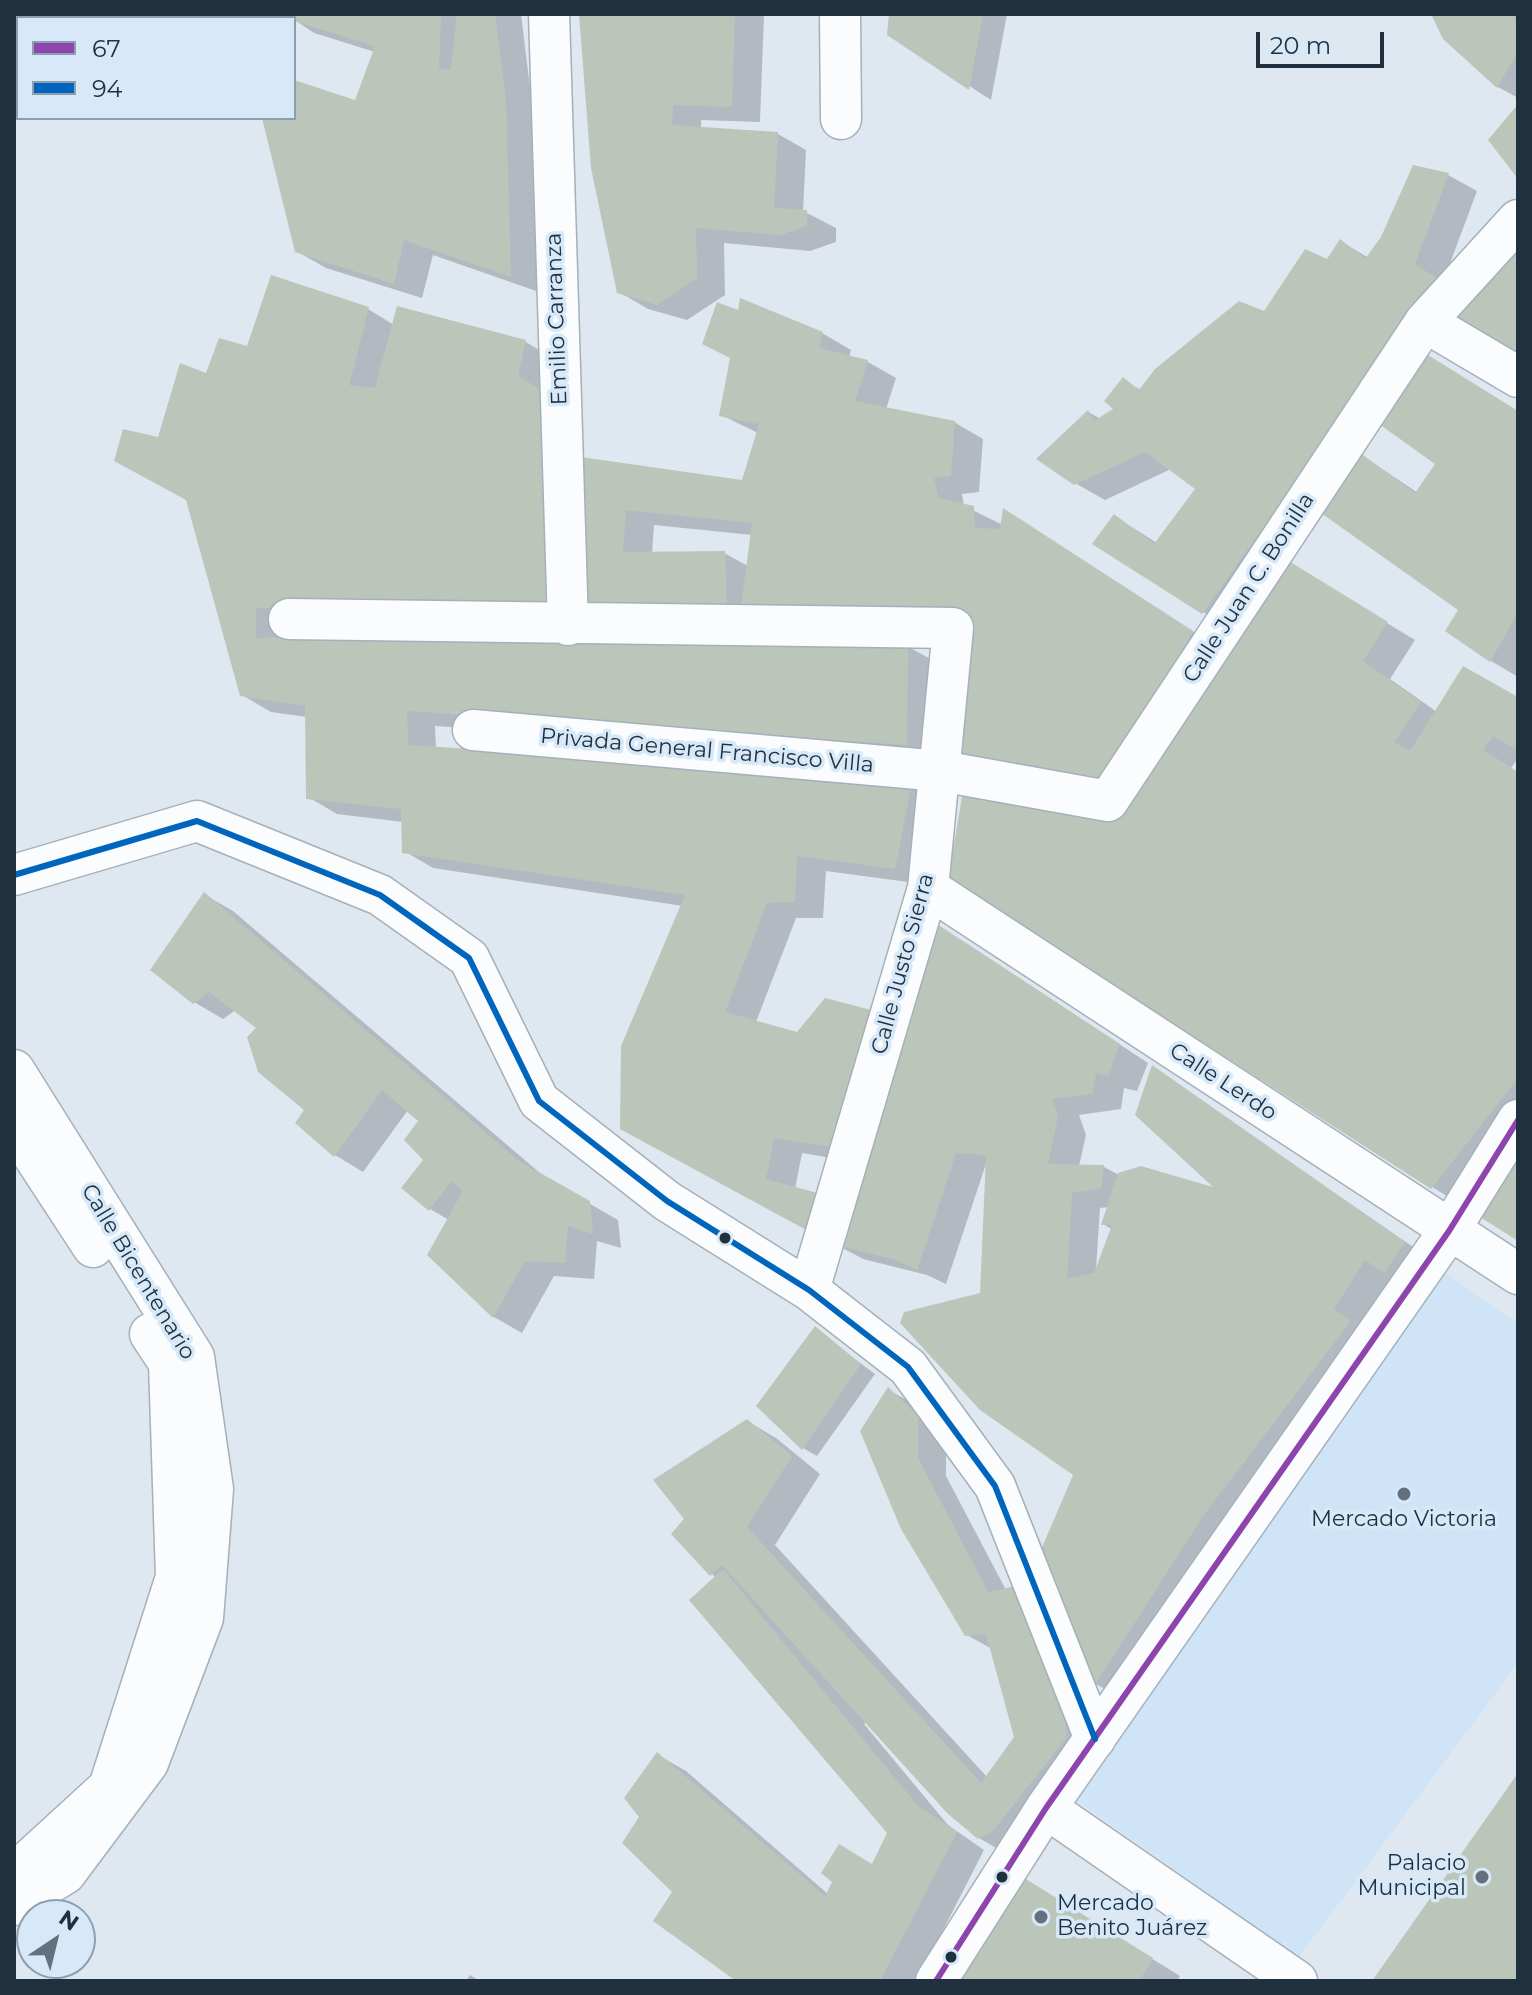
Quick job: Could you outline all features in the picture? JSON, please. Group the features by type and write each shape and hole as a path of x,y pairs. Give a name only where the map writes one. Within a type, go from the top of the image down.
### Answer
{"street":[{"name":"Emilio Carranza","path":"549,14 568,625"},
{"path":"840,14 841,119"},
{"path":"1518,220 1425,322 1518,377"},
{"name":"Calle Juan C. Bonilla","path":"941,771 1108,801 1425,322"},
{"path":"289,619 568,625"},
{"name":"Calle Justo Sierra","path":"568,625 953,628 928,888 809,1290"},
{"name":"Privada General Francisco Villa","path":"473,730 941,771"},
{"path":"14,875 197,821 380,895 469,958 539,1101 667,1201 809,1290 908,1367 995,1486 1095,1739"},
{"name":"Calle Lerdo","path":"928,888 1518,1274"},
{"name":"Calle Bicentenario","path":"14,1070 194,1357 213,1489 203,1618 148,1763 65,1874 14,1905"},
{"path":"936,1981 1046,1808 1449,1231 1518,1120"},
{"name":"Calle Bicentenario","path":"14,1126 169,1363 176,1577 109,1787 14,1874"},
{"path":"1046,1808 1297,1981"}],"shaded area":[{"name":"Mercado Victoria","path":"1443,1271 1518,1324 1518,1663 1299,1957 1077,1801"}],"building":[{"path":"441,14 439,68 451,70 457,14 495,14 506,102 511,277 404,240 394,284 295,252 262,120 296,120 296,81 355,100 375,46 296,22 296,16 284,16"},
{"path":"579,14 735,14 732,107 673,105 672,125 778,132 774,208 807,210 807,226 780,235 696,228 697,278 657,305 617,293 591,168"},
{"path":"889,14 983,14 969,90 887,35"},
{"path":"1431,14 1513,14 1518,25 1518,51 1497,88 1443,39"},
{"path":"1518,104 1518,179 1488,140"},
{"path":"1413,165 1449,173 1415,264 1439,280 1202,614 1092,544 1114,514 1154,544 1195,489 1145,452 1074,485 1036,459 1088,410 1094,421 1113,409 1104,401 1123,377 1139,390 1155,369 1239,301 1264,311 1305,249 1327,259 1340,239 1365,259 1381,237"},
{"path":"1518,251 1518,364 1452,321"},
{"path":"271,275 369,307 349,385 375,388 397,306 526,340 518,376 543,391 558,604 256,608 256,638 448,634 908,644 907,745 407,711 408,745 913,777 895,869 797,856 795,902 767,903 725,1012 797,1032 825,998 875,1011 832,1147 774,1138 766,1179 821,1194 808,1231 620,1129 621,1046 685,895 402,853 401,809 306,799 305,706 240,696 186,500 114,461 123,429 158,437 180,363 206,373 219,338 247,346"},
{"path":"740,298 823,332 819,348 868,360 855,401 955,421 951,476 934,478 938,498 974,506 975,528 1000,529 1003,508 1193,631 1131,740 1102,782 957,756 963,625 741,606 752,523 626,510 623,552 725,551 727,608 580,607 574,456 742,480 759,424 719,416 730,358 702,344 717,302 738,310"},
{"path":"1420,350 1518,411 1518,612 1490,662 1445,631 1458,610 1311,506 1352,447 1415,493 1435,464 1372,419"},
{"path":"1279,555 1388,622 1363,661 1421,702 1394,742 1410,751 1463,666 1518,697 1518,750 1493,736 1483,750 1518,772 1518,1078 1431,1189 948,879 963,791 1114,820"},
{"path":"204,892 519,1161 590,1201 593,1234 568,1226 565,1263 525,1261 493,1318 427,1255 463,1191 451,1181 429,1211 401,1188 423,1160 404,1140 418,1121 382,1090 334,1157 295,1123 304,1110 258,1072 247,1037 256,1028 209,992 193,1004 150,970"},
{"path":"937,924 1120,1044 1108,1076 1096,1073 1092,1094 1052,1099 1058,1117 1048,1164 1104,1165 1101,1188 1072,1193 1067,1279 1094,1273 1112,1225 1101,1225 1118,1173 1141,1166 1213,1187 1135,1115 1152,1065 1405,1242 1384,1273 1365,1260 1334,1309 1351,1321 1203,1516 1095,1685 1035,1564 1073,1475 980,1410 900,1323 904,1312 980,1293 986,1155 956,1153 917,1270 896,1260 832,1244"},
{"path":"1518,1131 1518,1241 1469,1210"},
{"path":"815,1326 861,1364 802,1450 756,1406"},
{"path":"888,1387 918,1416 918,1458 988,1592 1021,1585 1063,1689 1067,1737 992,1832 978,1839 948,1814 722,1565 710,1576 671,1534 684,1519 653,1480 747,1419 792,1456 747,1527 981,1783 1014,1737 986,1634 965,1636 901,1529 860,1431"},
{"path":"723,1569 918,1806 957,1832 880,1981 736,1981 653,1921 672,1892 622,1843 639,1817 624,1798 657,1752 825,1896 832,1882 821,1873 839,1844 872,1864 887,1833 689,1600"},
{"name":"Palacio Municipal","path":"1518,1773 1518,1981 1372,1981"},
{"name":"Mercado Benito Juárez","path":"1021,1876 1153,1958 1139,1981 957,1981"}],"transit line":[{"name":"94","path":"14,875 197,821 380,895 469,958 539,1101 667,1201 809,1290 908,1367 995,1486 1095,1739"},
{"name":"67","path":"936,1981 1046,1808 1449,1231 1518,1120"}],"place":[{"name":"Mercado Victoria","path":"1404,1494"},
{"name":"Palacio Municipal","path":"1482,1877"},
{"name":"Mercado Benito Juárez","path":"1041,1917"}]}
